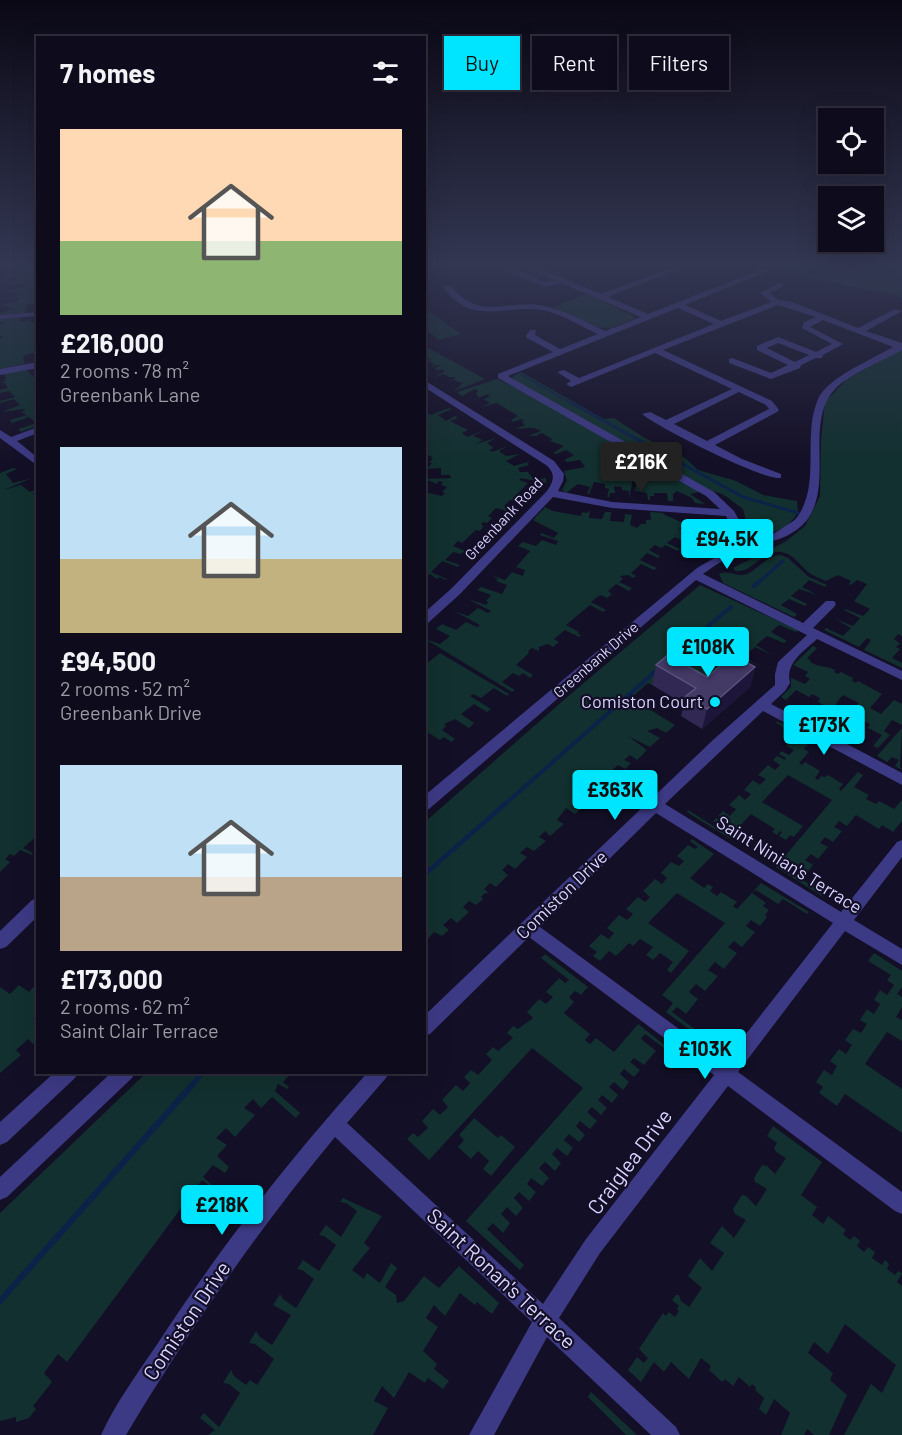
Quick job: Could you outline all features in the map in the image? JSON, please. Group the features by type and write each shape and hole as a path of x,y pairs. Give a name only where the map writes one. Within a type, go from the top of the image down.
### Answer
{"street":[{"path":"595,330 604,334"},
{"path":"614,330 501,376 701,489 730,513 746,544"},
{"path":"561,372 575,382 707,330"},
{"path":"732,361 771,376 819,356 839,344 810,330"},
{"path":"859,331 901,346"},
{"path":"520,337 532,334 559,352"},
{"path":"797,366 760,348 778,340 819,356"},
{"name":"Greenbank Drive","path":"426,803 694,575 712,562 746,544 768,541 799,523 808,510 814,492 815,430 820,404 827,392 851,374 901,346"},
{"path":"626,350 641,357"},
{"path":"657,351 769,403 774,410 707,445"},
{"path":"0,372 36,364"},
{"name":"Greenbank Road","path":"426,384 554,466 558,470 560,479 551,493 426,619"},
{"path":"666,424 740,389"},
{"path":"647,414 707,445 777,476"},
{"path":"8,441 36,431"},
{"path":"0,433 36,462"},
{"path":"551,493 612,505 730,513"},
{"path":"694,575 902,676"},
{"name":"Comiston Drive","path":"426,1026 782,686 781,669 783,665 830,604"},
{"path":"761,704 902,780"},
{"name":"Saint Ninian's Terrace","path":"655,805 902,958"},
{"name":"Craiglea Drive","path":"481,1435 545,1320 593,1246 902,846"},
{"path":"0,942 36,907"},
{"path":"529,928 902,1203"},
{"path":"0,1135 67,1074"},
{"path":"0,1190 124,1074"},
{"name":"Comiston Drive","path":"113,1435 211,1283 277,1192 333,1123 378,1074"},
{"name":"Saint Ronan's Terrace","path":"333,1123 668,1435"}],"green space":[{"path":"0,330 36,330 36,352 23,356 25,364 0,369 0,339 3,336 0,336"},
{"path":"426,330 455,330 461,334 439,340"},
{"path":"426,347 485,379 454,391 463,383 454,380 443,384 455,379 455,377 444,374 433,378 445,371 442,369 438,371 434,368 442,365 431,366 434,364 426,362 432,359 426,359"},
{"path":"902,349 902,636 898,634 894,639 902,645 899,644 896,647 900,649 892,658 902,663 902,668 864,650 871,640 867,638 859,647 824,630 826,628 843,636 851,628 835,619 853,626 860,618 845,609 863,616 870,609 854,601 867,584 857,580 851,585 849,584 851,581 838,575 826,581 810,573 793,557 782,552 769,554 741,571 735,571 733,568 785,542 805,526 820,496 821,441 825,402 847,379"},
{"path":"26,369 33,377 36,376 36,423 29,417 12,423 10,420 27,415 21,412 25,411 24,409 2,412 20,405 14,399 0,403 0,401 15,397 9,391 0,393 0,390 8,388 5,383 0,383 6,381 2,380 6,379 4,374"},
{"path":"521,372 604,419 614,418 643,437 684,457 698,470 736,481 763,495 797,501 798,513 787,526 769,532 747,525 743,509 724,495 713,491 690,494 705,504 695,503 692,498 677,491 673,494 673,501 668,501 667,493 654,493 654,496 650,496 648,500 647,493 635,491 637,480 633,479 629,499 629,491 614,486 615,493 610,493 607,497 609,489 605,488 605,484 594,482 589,494 587,494 590,487 578,484 566,493 562,490 567,480 564,471 585,467 580,460 567,462 564,460 574,455 566,450 553,453 564,446 550,441 552,439 542,433 537,435 539,436 528,436 541,431 538,429 516,429 525,425 522,422 524,421 521,419 513,422 511,420 518,416 497,403 481,407 490,403 484,399 490,396 488,394 471,401 479,397 475,389 462,396 457,392 497,379 514,387 519,384 512,377"},
{"path":"452,409 438,415 446,421 455,416 458,418 450,421 468,430 462,433 467,437 484,430 473,436 483,440 475,444 496,438 487,443 494,448 489,450 492,452 508,446 499,451 506,456 520,454 506,461 514,466 531,461 527,463 529,465 518,468 520,472 528,472 534,480 546,478 546,483 521,478 519,480 528,483 515,496 518,497 516,500 524,502 522,504 510,500 504,506 508,508 506,510 513,513 496,508 488,516 492,518 487,523 483,522 481,525 484,526 480,531 476,530 462,543 458,541 453,546 473,554 453,552 445,560 460,565 458,567 442,561 431,572 446,580 439,577 437,579 430,574 426,577 426,492 442,496 445,493 442,492 447,487 441,485 443,482 439,481 437,484 426,479 451,478 450,475 441,475 441,468 427,469 432,463 429,462 433,459 432,456 426,455 429,451 426,450 426,412 430,415"},
{"path":"36,423 36,426 21,432 18,429"},
{"path":"13,468 17,469 6,474 13,483 32,478 4,490 21,485 30,492 36,489 33,494 36,496 36,837 23,848 33,853 32,855 20,850 14,856 10,854 5,859 10,862 0,872 0,473"},
{"path":"545,507 553,511 581,516 582,512 587,513 590,510 589,518 602,519 605,512 611,512 610,521 624,522 625,514 632,515 630,525 637,528 641,524 646,524 646,520 651,520 650,512 664,513 701,531 682,526 679,529 682,531 680,533 686,536 681,540 675,537 667,543 680,549 678,551 665,545 661,548 655,545 649,550 660,556 658,558 647,553 640,560 657,568 654,570 641,564 631,573 636,576 633,578 628,575 620,576 623,579 619,582 632,588 629,591 616,584 608,591 612,594 607,598 600,595 591,602 606,610 603,612 590,605 566,625 579,632 578,634 581,635 579,637 565,630 554,639 559,642 553,647 548,644 539,647 539,651 532,648 528,651 529,653 516,665 533,675 530,678 523,673 519,676 513,673 502,682 515,690 512,692 426,639 440,644 450,636 436,629 442,624 456,630 466,622 477,627 480,625 454,611 468,616 478,608 488,613 491,611 468,599 486,605 491,595 477,590 481,587 502,594 507,585 496,581 498,579 491,575 505,580 512,572 523,576 525,570 516,567 530,551 518,546 523,542 536,546 542,540 556,545 558,541 540,535 541,533 554,538 558,533 533,520"},
{"path":"781,555 788,558 809,577 827,585 825,587 809,580 802,587 817,595 799,589 791,596 807,604 805,606 789,599 781,605 797,614 794,617 723,583 719,574 726,572 747,574 771,557"},
{"path":"700,585 798,630 796,632 779,625 771,632 787,641 784,643 767,636 756,645 772,655 755,647 749,652 742,650 740,652 744,657 760,666 742,658 737,663 750,676 652,685 648,683 631,698 675,725 666,733 657,728 647,731 660,738 650,747 628,736 647,750 637,760 630,755 624,760 631,763 625,769 618,765 608,774 614,778 603,788 597,784 591,789 598,793 586,804 580,800 574,805 581,809 575,814 566,808 557,820 564,824 550,836 545,831 539,837 546,841 534,851 527,847 520,853 527,857 515,869 508,864 502,870 508,875 496,887 490,883 484,889 489,893 485,893 481,897 483,899 476,905 469,901 463,907 469,912 457,923 451,918 443,925 449,930 442,936 434,932 426,941 426,821 566,698"},
{"path":"813,646 817,648 807,658 810,662 835,670 834,672 838,674 841,672 853,678 852,681 856,683 858,681 882,694 870,708 881,714 894,700 902,704 902,725 892,720 884,731 890,735 878,748 873,746 882,735 868,728 870,724 862,720 859,723 845,716 836,726 830,724 841,713 849,713 859,703 843,695 825,721 821,719 831,709 818,702 820,698 812,694 809,697 796,690 786,700 781,697 791,687 791,678 805,684 810,679 805,676 808,672 793,665"},
{"path":"440,653 509,694 507,696 494,688 481,698 473,694 470,696 491,709 487,712 474,704 461,714 474,723 469,728 455,719 444,724 446,726 442,730 455,739 451,742 444,737 440,740 429,733 426,735 426,664"},
{"path":"777,721 812,740 804,749 809,752 799,763 802,765 805,762 820,771 815,778 818,780 821,776 828,775 843,784 839,789 841,791 858,772 863,775 854,787 869,795 866,799 876,804 879,801 894,809 902,800 902,821 893,832 882,825 879,829 856,815 847,826 839,821 834,827 842,831 833,842 825,837 820,843 828,847 818,859 811,854 805,860 813,865 804,876 796,871 793,874 825,894 823,897 776,867 832,800 788,775 762,802 803,826 794,837 790,835 786,840 779,836 782,832 780,831 777,835 772,832 775,829 751,814 729,838 687,812 688,810 718,829 721,825 713,821 716,818 727,824 728,822 718,816 723,811 730,816 736,809 729,805 739,795 745,800 751,794 744,790 753,780 760,785 766,779 758,775 768,765 775,770 780,765 773,760 777,756 785,760 786,758 779,754 781,751 789,755 794,750 786,746 795,737 802,741 805,739 776,723"},
{"path":"902,728 900,767 902,770 895,766 899,760 892,757 887,762 877,756"},
{"path":"692,839 714,854 690,878 704,888 708,884 713,887 710,891 717,896 721,892 737,902 733,906 737,909 761,883 809,912 807,914 783,899 778,904 756,890 752,893 766,903 763,906 769,910 765,915 767,917 760,926 751,920 746,926 755,932 742,947 734,941 728,947 737,953 724,969 715,962 708,970 718,976 705,991 696,984 689,992 698,999 686,1014 677,1007 672,1012 707,1038 705,1041 666,1012 673,1003 662,995 725,923 677,893 648,923 689,951 671,973 667,970 673,962 660,953 653,960 646,955 653,947 640,939 633,946 629,943 616,956 609,951 600,961 593,956 597,952 589,946 601,934 609,939 614,933 607,928 619,915 627,920 633,914 626,909 638,897 645,902 650,897 643,891 655,879 662,884 667,878 661,873 671,862 679,866 684,861 677,856 688,845 695,849 698,847 690,841"},
{"path":"874,953 902,971 902,987 897,994 902,997 902,1007 896,1017 902,1020 902,1041 887,1032 865,1064 902,1089 902,1133 845,1094 837,1106 819,1093 823,1087 816,1082 824,1070 832,1075 837,1066 830,1061 839,1049 846,1054 852,1045 845,1040 853,1029 861,1033 867,1024 860,1020 867,1009 874,1014 880,1004 874,1000 880,990 887,995 894,985 887,980 891,975 868,961"},
{"path":"545,954 588,987 581,995 575,991 569,997 574,1002 564,1013 590,1034 585,1040 590,1044 596,1038 614,1052 638,1024 677,1055 676,1057 645,1034 641,1039 656,1051 644,1065 634,1058 630,1062 640,1070 634,1077 624,1069 620,1074 629,1082 623,1090 614,1082 609,1087 618,1095 612,1103 602,1095 598,1100 607,1108 601,1115 592,1107 587,1112 597,1121 590,1129 580,1121 576,1126 585,1135 579,1142 569,1134 564,1140 573,1148 567,1156 557,1148 552,1154 561,1163 555,1171 545,1162 539,1168 549,1178 542,1186 531,1178 527,1184 536,1192 529,1201 519,1192 514,1198 523,1208 516,1216 507,1207 501,1214 510,1223 503,1233 493,1223 487,1229 524,1265 520,1270 466,1221 583,1088 532,1048 429,1160 407,1139 413,1133 418,1137 428,1128 422,1121 433,1109 440,1115 448,1107 442,1100 456,1085 463,1091 470,1083 464,1077 471,1070 478,1075 492,1060 486,1054 493,1047 498,1051 513,1038 507,1033 513,1026 518,1029 533,1018 527,1012 539,999 546,1004 553,997 546,992 559,978 565,983 569,980 541,958"},
{"path":"36,984 36,1015 33,1018 36,1021 36,1041 33,1044 28,1039 16,1050 21,1055 0,1073 0,987 10,994 19,985 29,992"},
{"path":"145,1074 290,1074 283,1082 289,1087 287,1089 278,1084 275,1091 300,1113 296,1118 272,1097 261,1108 253,1099 244,1108 255,1115 235,1137 226,1128 216,1138 227,1145 217,1156 229,1167 225,1173 213,1165 203,1177 214,1187 202,1180 67,1362 58,1354 44,1373 52,1382 33,1406 36,1409 29,1418 16,1422 16,1417 0,1421 0,1213"},
{"path":"474,1118 498,1138 501,1135 515,1147 491,1176 483,1169 489,1161 478,1151 471,1159 458,1147 464,1140 459,1135"},
{"path":"773,1126 822,1162 801,1195 817,1207 812,1215 823,1224 828,1216 846,1230 843,1234 850,1240 854,1236 860,1241 857,1246 864,1252 868,1247 875,1252 872,1258 882,1265 885,1260 889,1264 887,1269 895,1275 898,1271 902,1273 897,1282 902,1286 902,1435 844,1435 871,1384 882,1393 896,1365 845,1324 828,1354 814,1342 808,1353 833,1373 830,1380 847,1395 829,1435 814,1435 807,1429 804,1435 781,1435 790,1413 774,1399 766,1415 759,1409 764,1398 752,1384 750,1387 739,1377 733,1386 725,1379 722,1382 709,1370 711,1366 701,1358 689,1379 671,1362 664,1372 654,1362 641,1382 628,1370 637,1357 644,1363 648,1358 639,1349 663,1313 666,1316 669,1312 675,1317 679,1311 677,1309 679,1306 672,1300 676,1295 679,1295 681,1301 689,1307 702,1288 688,1276 700,1258 712,1271 724,1253 710,1243 722,1226 734,1238 746,1220 735,1214 733,1209 742,1195 756,1206 767,1189 755,1182 754,1178 762,1165 767,1166 775,1174 786,1158 776,1152 774,1148 777,1143 767,1136"},
{"path":"343,1198 382,1216 364,1243 370,1248 352,1270 364,1279 367,1273 380,1283 391,1263 397,1268 385,1287 396,1295 397,1303 404,1301 424,1276 439,1288 459,1266 499,1303 492,1314 477,1302 475,1305 460,1293 445,1316 434,1305 426,1318 438,1327 423,1351 437,1364 434,1369 449,1381 443,1389 428,1378 425,1383 409,1372 394,1398 382,1386 374,1401 388,1408 373,1435 208,1435 215,1430 200,1418 204,1413 219,1427 240,1393 229,1384 223,1383 231,1370 234,1376 246,1385 250,1380 257,1385 274,1359 255,1344 249,1343 256,1331 260,1337 272,1345 291,1315 273,1305 280,1294 296,1308 314,1279 297,1269 303,1260 319,1271 336,1245 319,1235 326,1225 341,1237 357,1211 346,1203 340,1202"},
{"path":"591,1392 637,1435 626,1435 588,1397"}],"building":[{"path":"668,655 707,677 733,655 755,667 707,709 686,696 696,688 656,665"}],"waterway":[{"path":"523,373 522,375 574,405"},
{"path":"571,403 743,497 798,513"},
{"path":"758,583 783,561"},
{"path":"754,586 760,581"},
{"path":"669,659 731,607"},
{"path":"503,806 657,670"},
{"path":"426,873 505,804"},
{"path":"192,1085 201,1074"},
{"path":"0,1301 193,1084"}],"place":[{"name":"Comiston Court","path":"715,702"}]}
